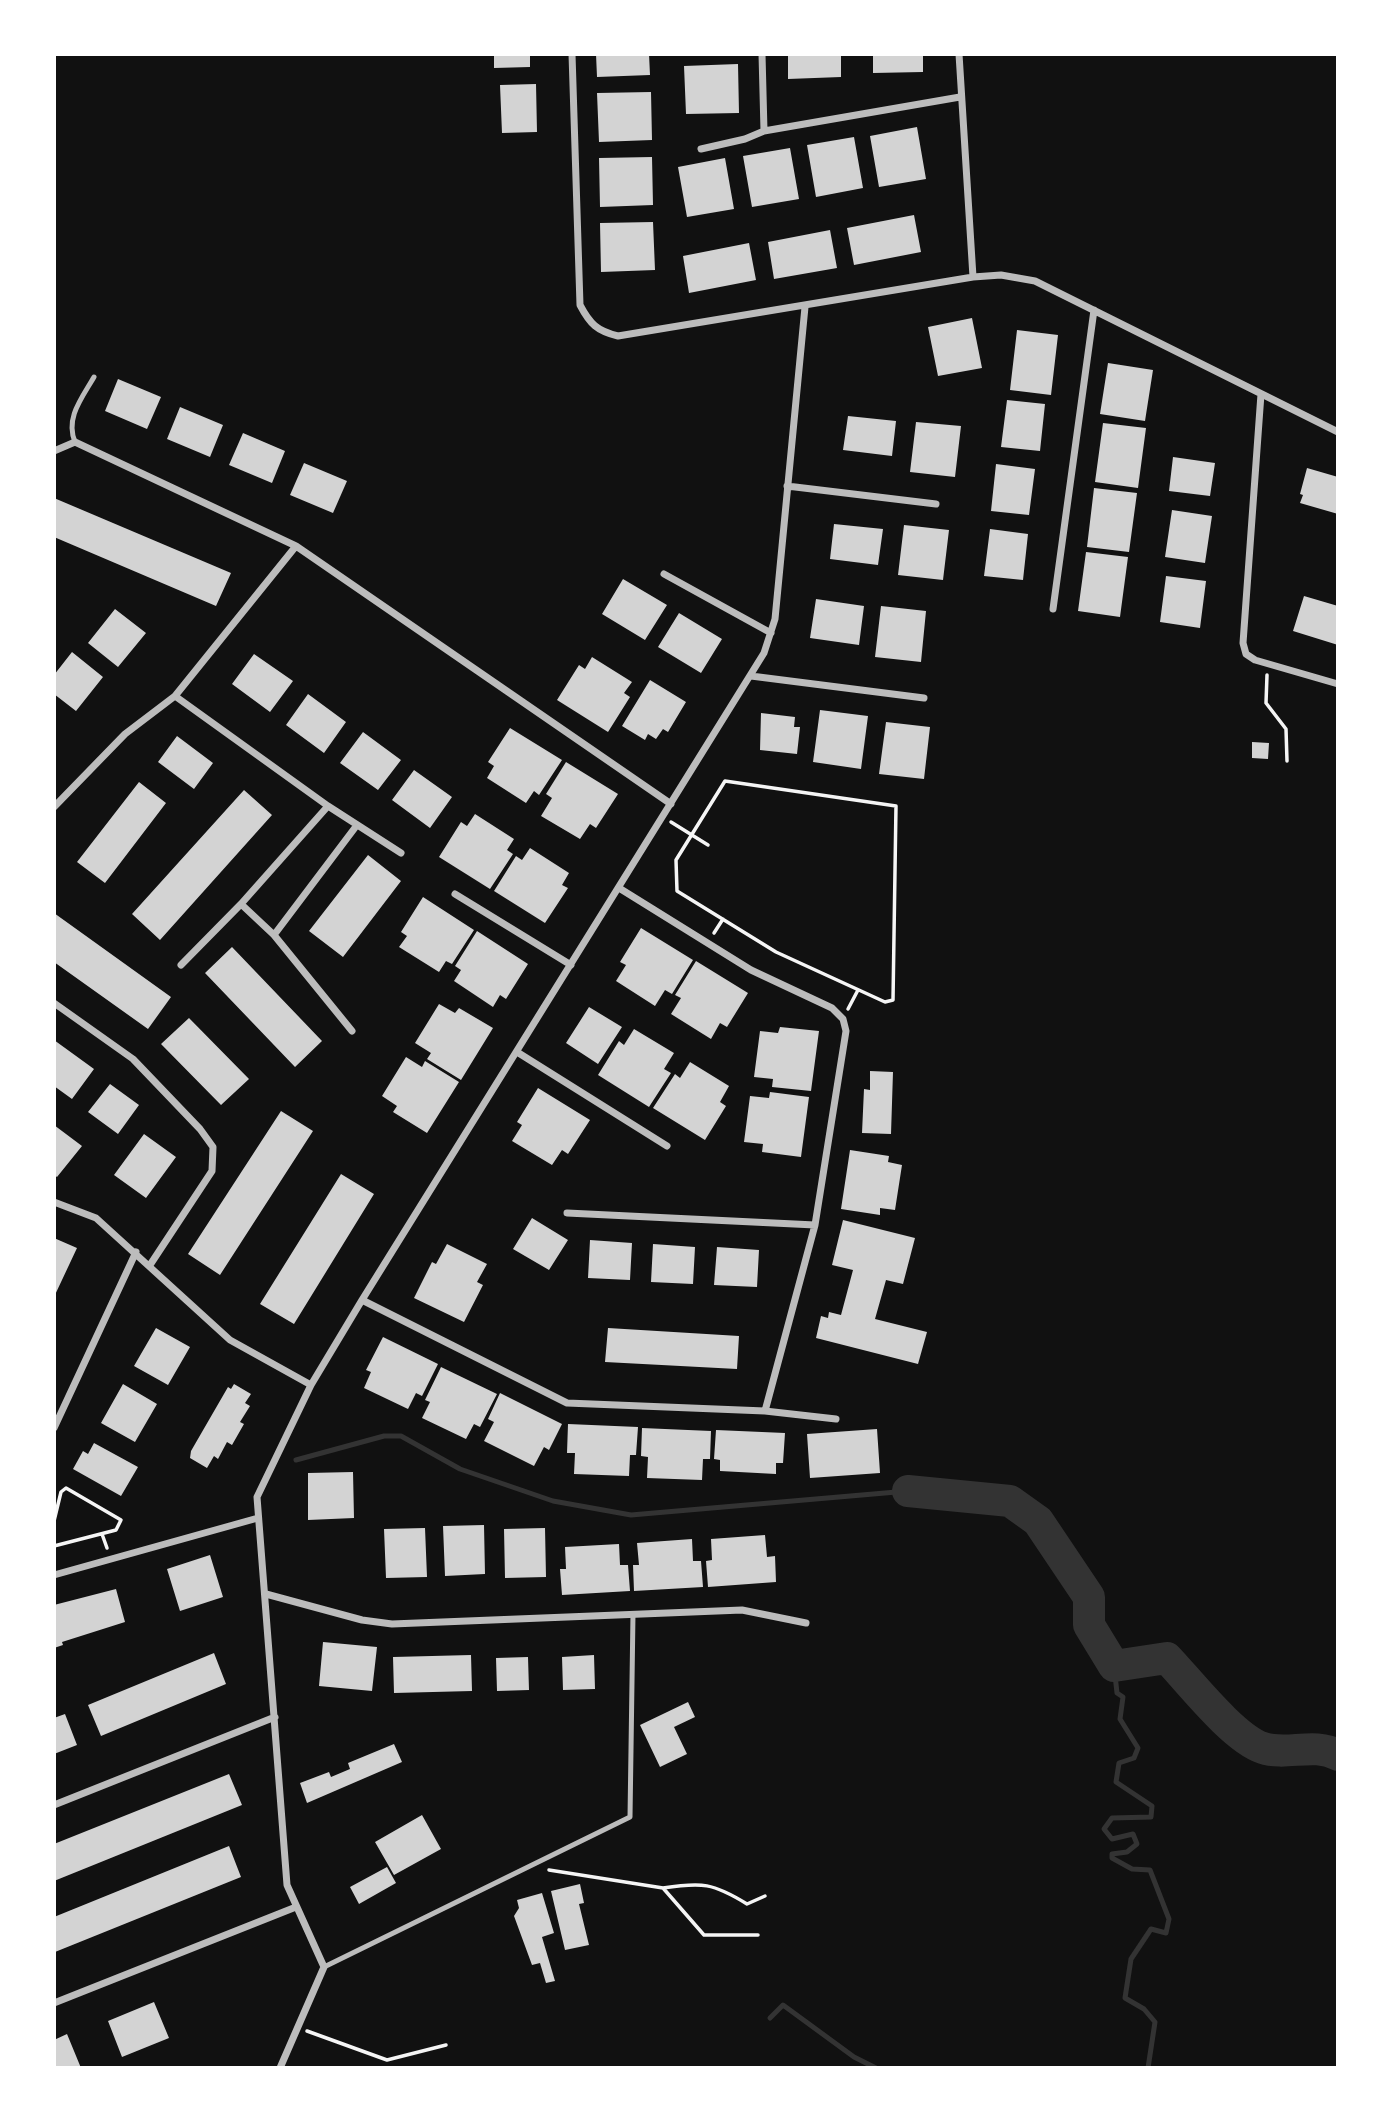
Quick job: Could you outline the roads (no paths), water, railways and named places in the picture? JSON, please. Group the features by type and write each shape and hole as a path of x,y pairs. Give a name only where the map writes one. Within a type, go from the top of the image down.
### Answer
{"street":[{"path":"572,54 580,305 589,322 600,331 618,336 973,277 1001,275 1035,281 1338,432"},
{"path":"762,54 764,131"},
{"path":"959,54 973,277"},
{"path":"701,149 745,139 764,131 960,97"},
{"path":"280,2068 324,1967 287,1885 257,1497 312,1385 362,1300 751,676 771,633 805,307"},
{"path":"1053,609 1094,310"},
{"path":"1261,394 1243,643 1246,654 1268,664 1338,684"},
{"path":"54,451 75,442 296,546 671,804"},
{"path":"787,486 936,504"},
{"path":"54,807 125,734 175,696 296,546"},
{"path":"664,574 771,633"},
{"path":"751,676 924,698"},
{"path":"175,696 328,806 401,853"},
{"path":"181,965 241,904 328,806"},
{"path":"274,935 357,825"},
{"path":"619,888 751,970 832,1008 843,1019 846,1031 815,1225 765,1411"},
{"path":"455,894 571,965"},
{"path":"241,904 274,935 352,1031"},
{"path":"54,1003 133,1059 200,1129 213,1147 212,1171 150,1265"},
{"path":"517,1052 667,1146"},
{"path":"54,1202 96,1218 230,1340 312,1385"},
{"path":"567,1213 815,1225"},
{"path":"54,1428 136,1252"},
{"path":"362,1300 567,1403 765,1411 836,1419"},
{"path":"54,1575 258,1518"},
{"path":"266,1594 362,1620 392,1624 742,1610 806,1623"},
{"path":"54,1805 275,1717"},
{"path":"54,2003 296,1907"}],"lane":[{"path":"75,442 70,429 72,418 94,377"},
{"path":"324,1967 630,1817 633,1615"}],"waterway":[{"path":"296,1460 384,1436 401,1436 460,1469 553,1501 631,1515 908,1491"},
{"path":"908,1491 1010,1501 1038,1521 1089,1597 1089,1625 1114,1666 1167,1658 1225,1721 1251,1742 1272,1750 1310,1749 1338,1755"},
{"path":"1114,1666 1117,1693 1123,1697 1120,1719 1138,1748 1134,1758 1119,1763 1116,1782 1152,1806 1151,1817 1112,1818 1104,1829 1112,1839 1133,1834 1137,1844 1127,1852 1112,1854 1112,1858 1132,1869 1150,1870 1169,1919 1166,1933 1151,1929 1131,1959 1125,1998 1144,2009 1155,2022 1148,2068"},
{"path":"770,2018 783,2005 854,2057 876,2068"}]}
